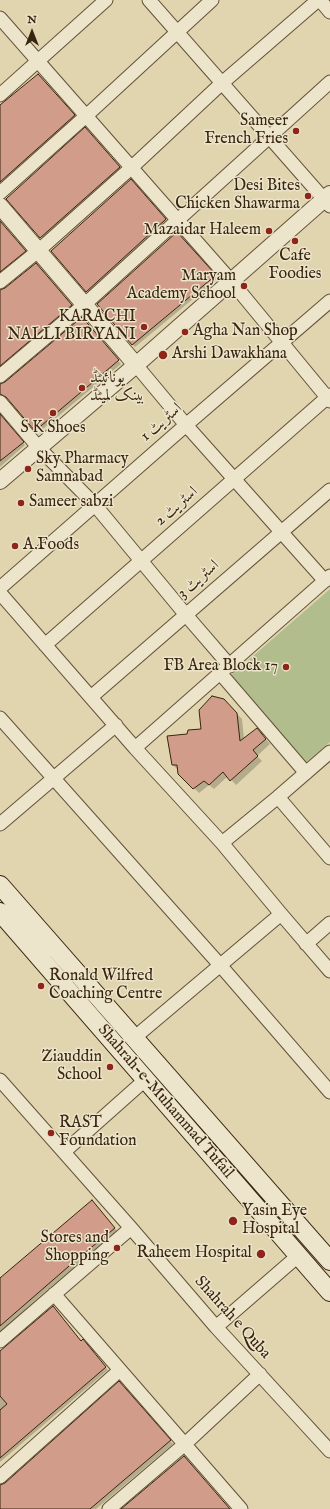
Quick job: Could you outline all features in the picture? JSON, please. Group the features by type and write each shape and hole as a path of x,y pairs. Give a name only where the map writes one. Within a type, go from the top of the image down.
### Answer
{"main road":[{"name":"Shahrah-e-Muhammad Tufail","path":"0,885 330,1260"},
{"name":"Shahrah-e-Muhammad Tufail","path":"0,912 330,1292"}],"street":[{"path":"0,96 106,0"},
{"path":"0,481 328,200 269,137 149,0"},
{"path":"0,193 212,0"},
{"path":"0,282 38,251 131,168 222,83 319,0 330,12"},
{"path":"0,18 232,282 281,343 329,398"},
{"path":"0,376 84,305 330,82"},
{"path":"0,206 186,425 282,532 328,579 136,748"},
{"name":"اسٹریٹ 1","path":"0,588 330,301"},
{"name":"اسٹریٹ 2","path":"45,645 329,398"},
{"path":"0,402 39,448 95,505 186,615 226,670 306,773"},
{"name":"اسٹریٹ 3","path":"91,697 330,490"},
{"path":"0,593 136,748 222,843 330,971"},
{"path":"0,718 53,780 220,965 330,1092"},
{"path":"0,824 116,725"},
{"path":"222,843 330,752"},
{"path":"278,797 330,858"},
{"path":"134,1038 281,914"},
{"path":"306,944 330,923"},
{"name":"Shahrah e Quba","path":"0,1080 216,1327 330,1451"},
{"path":"64,1152 145,1080"},
{"path":"0,1341 131,1228"},
{"path":"216,1327 299,1255"},
{"path":"54,1294 241,1509"},
{"path":"0,1476 120,1370"},
{"path":"109,1509 185,1444 260,1374"}],"green space":[{"path":"330,589 330,742 304,764 229,677"}],"building":[{"path":"38,74 75,115 0,182 0,105"},
{"path":"85,127 120,167 40,238 6,199"},
{"path":"131,179 166,219 86,292 51,251"},
{"path":"0,221 26,251 0,272"},
{"path":"177,232 216,275 132,345 97,304"},
{"path":"36,263 72,305 0,366 0,290 5,288"},
{"path":"82,317 119,360 35,431 6,397 0,394 0,384 5,382"},
{"path":"0,414 24,442 0,461"},
{"path":"212,696 224,699 237,713 240,741 257,728 266,739 253,750 258,756 230,781 223,772 209,785 204,781 193,789 178,774 177,765 172,765 167,736 187,734 188,730 201,729 199,710"},
{"path":"92,1200 115,1228 0,1326 0,1278"},
{"path":"53,1306 81,1341 83,1339 106,1367 0,1458 0,1410 7,1404 0,1396 0,1351"},
{"path":"119,1381 171,1440 90,1509 0,1509 0,1485 5,1483"},
{"path":"184,1456 230,1509 121,1509"}],"place":[{"name":"Sameer French Fries","path":"296,131"},
{"name":"Desi Bites Chicken Shawarma","path":"308,196"},
{"name":"Mazaidar Haleem","path":"269,231"},
{"name":"Cafe Foodies","path":"295,241"},
{"name":"Maryam Academy School","path":"244,286"},
{"name":"KARACHI NALLI BIRYANI","path":"144,327"},
{"name":"Agha Nan Shop","path":"185,332"},
{"name":"Arshi Dawakhana","path":"163,355"},
{"name":"یونائیٹڈ بینک لمیٹڈ","path":"82,388"},
{"name":"S K Shoes","path":"53,413"},
{"name":"Sky Pharmacy Samnabad","path":"28,469"},
{"name":"Sameer sabzi","path":"21,503"},
{"name":"A.Foods","path":"15,546"},
{"name":"FB Area Block 17","path":"286,667"},
{"name":"Ronald Wilfred Coaching Centre","path":"41,986"},
{"name":"Ziauddin School","path":"110,1067"},
{"name":"RAST Foundation","path":"51,1133"},
{"name":"Yasin Eye Hospital","path":"233,1221"},
{"name":"Stores and Shopping","path":"117,1248"},
{"name":"Raheem Hospital","path":"261,1254"}]}
